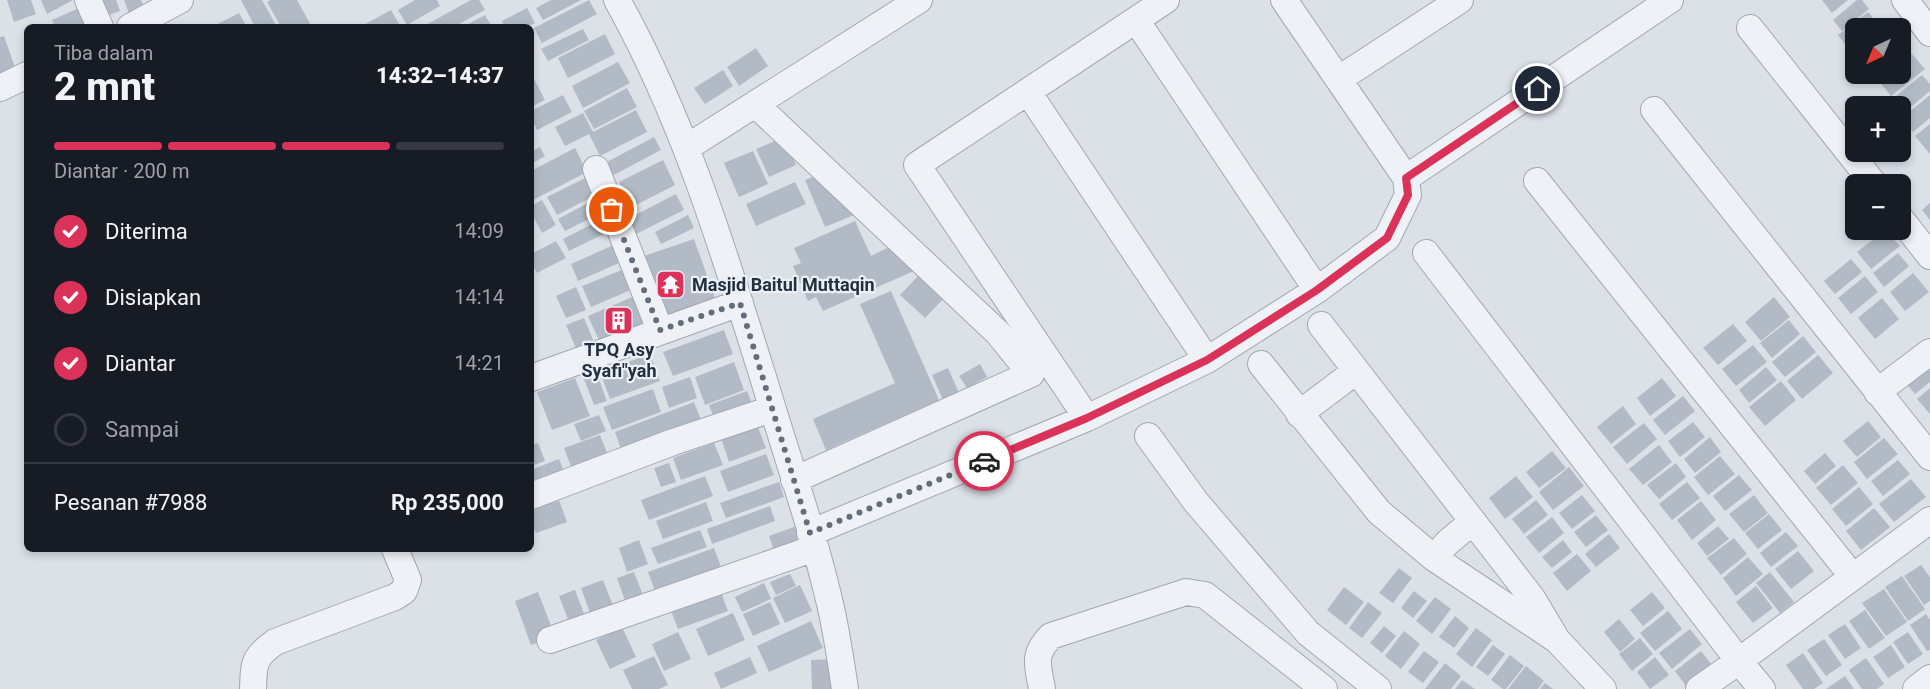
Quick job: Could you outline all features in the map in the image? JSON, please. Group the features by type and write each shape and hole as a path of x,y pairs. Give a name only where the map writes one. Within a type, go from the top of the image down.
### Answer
{"street":[{"path":"88,0 99,24"},
{"path":"140,24 180,0"},
{"path":"617,0 640,41 686,148 740,303 813,541 831,609 845,689"},
{"path":"686,148 919,0"},
{"path":"1087,418 916,165 1166,0"},
{"path":"550,640 813,541 1087,418 1207,360 1317,290 1387,238 1408,195 1406,178 1284,0"},
{"path":"1339,79 1460,0"},
{"path":"1406,178 1670,0"},
{"path":"1905,0 1930,33"},
{"path":"1136,20 1317,290"},
{"path":"1750,28 1866,174"},
{"path":"0,88 24,76"},
{"path":"1028,92 1207,360"},
{"path":"755,104 998,333 1031,374 794,480"},
{"path":"1654,110 1930,457"},
{"path":"596,170 660,330"},
{"path":"1537,181 1853,577"},
{"path":"1911,232 1930,256"},
{"path":"1426,253 1762,689"},
{"path":"534,377 740,303"},
{"path":"1320,325 1532,598 1557,640 1603,689"},
{"path":"1877,392 1930,352"},
{"path":"1262,364 1299,414 1379,512 1434,558 1557,640"},
{"path":"1299,414 1356,371"},
{"path":"534,495 673,442 772,409"},
{"path":"1148,436 1196,502 1308,633 1378,689"},
{"path":"1699,689 1930,520"},
{"path":"1434,558 1447,543 1472,522"},
{"path":"253,689 254,663 262,651 275,642 395,597 404,591 408,580 396,552"},
{"path":"1042,689 1037,658 1041,646 1051,636 1186,591 1205,595 1324,689"},
{"path":"1916,689 1930,678"}],"building":[{"path":"7,0 31,0 36,14 14,22"},
{"path":"41,0 73,0 47,14"},
{"path":"100,0 116,0 120,11 107,16"},
{"path":"124,0 141,0 146,13 131,19"},
{"path":"241,0 262,0 275,24 253,24"},
{"path":"297,0 310,24 279,24 267,2"},
{"path":"415,0 437,0 440,6 409,24 406,24 398,10"},
{"path":"471,0 479,0 485,10 459,24 427,24"},
{"path":"551,0 581,0 543,20 536,8"},
{"path":"589,0 597,14 542,43 534,28"},
{"path":"1822,0 1848,0 1832,13"},
{"path":"1857,0 1862,0 1869,9 1858,18 1845,18 1845,29 1842,31 1833,20"},
{"path":"88,4 97,24 54,24 52,20"},
{"path":"527,8 535,23 504,24 502,21"},
{"path":"391,10 399,24 365,24"},
{"path":"1868,12 1873,18 1860,18"},
{"path":"239,13 245,24 218,24"},
{"path":"485,15 490,24 468,24"},
{"path":"583,29 589,40 548,61 541,49"},
{"path":"1845,30 1845,44 1838,35"},
{"path":"605,34 615,54 568,78 558,58"},
{"path":"4,36 18,76 0,82 0,37"},
{"path":"756,48 768,66 739,86 727,67"},
{"path":"1911,53 1925,69 1911,80"},
{"path":"618,62 630,83 583,108 572,86"},
{"path":"723,70 733,86 705,104 694,88"},
{"path":"1922,75 1930,84 1930,91 1911,107 1911,96 1896,96"},
{"path":"534,79 545,100 534,106"},
{"path":"1881,84 1906,84 1891,96"},
{"path":"627,88 637,107 594,129 584,111"},
{"path":"563,95 572,112 537,130 534,124 534,110"},
{"path":"1930,95 1930,118 1913,132 1911,111"},
{"path":"636,110 647,132 600,156 589,134 565,146 555,127 583,113 593,132"},
{"path":"1930,124 1930,154 1915,136"},
{"path":"654,137 661,150 612,176 605,163"},
{"path":"784,137 796,165 769,177 756,149"},
{"path":"540,147 545,156 534,162 534,150"},
{"path":"575,148 587,172 534,199 534,169"},
{"path":"753,151 768,184 739,197 724,163"},
{"path":"663,160 675,185 632,207 619,182"},
{"path":"823,173 859,213 825,227 805,180"},
{"path":"585,178 594,196 557,215 547,197"},
{"path":"795,182 806,204 756,226 746,204"},
{"path":"676,194 684,210 630,237 622,222"},
{"path":"601,196 608,209 565,231 558,219"},
{"path":"542,200 556,225 542,233 534,218 534,204"},
{"path":"1930,203 1930,220 1922,210"},
{"path":"688,215 694,228 661,244 655,232"},
{"path":"608,216 614,229 569,251 563,239"},
{"path":"855,221 871,256 891,246 914,271 823,311 816,297 808,301 793,266 801,263 794,248"},
{"path":"694,239 717,304 666,321 644,256"},
{"path":"1872,240 1894,240 1900,246 1871,269 1857,252"},
{"path":"556,241 566,258 537,273 534,268 534,252"},
{"path":"618,243 626,260 578,281 571,264"},
{"path":"1898,253 1909,266 1884,287 1873,273"},
{"path":"1851,259 1862,272 1835,294 1824,281"},
{"path":"624,269 633,289 591,307 582,286"},
{"path":"1913,273 1929,292 1905,311 1890,292"},
{"path":"919,275 943,299 925,318 900,295"},
{"path":"1865,276 1878,292 1851,314 1838,298"},
{"path":"576,287 586,310 566,318 556,296"},
{"path":"891,291 939,400 826,450 813,419 895,383 860,304"},
{"name":"TPQ Asy Syafi\"yah","path":"637,295 650,326 602,347 588,316"},
{"path":"1774,297 1790,317 1761,341 1745,322"},
{"path":"1882,298 1899,319 1875,339 1858,318"},
{"path":"584,318 596,347 579,355 566,325"},
{"path":"1789,320 1800,334 1772,358 1760,343"},
{"path":"1733,324 1747,341 1718,365 1703,348"},
{"path":"724,330 733,354 673,376 663,352"},
{"path":"1803,336 1816,352 1785,377 1772,362"},
{"path":"1753,345 1767,362 1736,386 1722,369"},
{"path":"650,354 660,381 610,399 600,372"},
{"path":"1818,355 1833,373 1802,399 1787,381"},
{"path":"734,362 744,390 705,405 695,377"},
{"path":"1922,362 1930,371 1930,382 1915,394 1902,379"},
{"path":"980,364 987,377 967,388 959,376"},
{"path":"1766,367 1777,380 1749,403 1739,390"},
{"path":"948,368 959,393 943,400 932,375"},
{"path":"597,374 607,401 594,405 584,379"},
{"path":"690,377 697,398 669,408 662,387"},
{"path":"575,378 590,416 552,430 537,392"},
{"path":"1662,378 1676,396 1650,416 1637,398"},
{"path":"1781,381 1796,400 1765,426 1749,407"},
{"path":"1930,388 1930,414 1917,399"},
{"path":"653,389 661,412 612,430 603,407"},
{"path":"747,391 754,409 716,423 709,405"},
{"path":"1683,396 1695,411 1665,435 1653,420"},
{"path":"694,402 704,428 624,458 615,432"},
{"path":"1623,406 1636,424 1611,444 1597,427"},
{"path":"599,415 606,431 581,441 574,424"},
{"path":"1868,421 1881,437 1857,457 1843,441"},
{"path":"756,422 766,448 729,462 720,435"},
{"path":"1693,422 1705,437 1680,457 1668,441"},
{"path":"1644,423 1657,439 1627,464 1613,447"},
{"path":"600,435 611,463 575,477 564,448"},
{"path":"1710,437 1721,452 1695,473 1684,459"},
{"path":"1884,438 1898,454 1867,479 1854,462"},
{"path":"538,443 545,461 534,465 534,444"},
{"path":"714,443 723,465 681,480 673,458"},
{"path":"1659,445 1672,462 1643,485 1629,469"},
{"path":"1552,451 1566,468 1539,488 1526,472"},
{"path":"1825,453 1836,466 1815,484 1804,471"},
{"path":"766,454 774,475 728,492 720,471"},
{"path":"1720,456 1735,474 1708,495 1694,477"},
{"path":"559,459 567,479 534,492 534,469"},
{"path":"1898,460 1910,474 1883,496 1871,481"},
{"path":"669,463 676,482 661,487 654,468"},
{"path":"1676,463 1686,477 1659,499 1647,485"},
{"path":"1843,465 1858,483 1831,505 1816,488"},
{"path":"1569,467 1584,486 1553,510 1539,492"},
{"path":"1739,475 1752,490 1725,511 1713,496"},
{"path":"705,476 713,496 649,520 641,500"},
{"path":"1516,476 1533,497 1505,519 1489,498"},
{"path":"1911,479 1926,497 1894,522 1879,504"},
{"path":"779,482 784,497 726,518 720,503"},
{"path":"1687,482 1700,498 1672,520 1659,504"},
{"path":"1859,487 1873,504 1846,526 1832,509"},
{"path":"557,495 567,522 536,533 534,504"},
{"path":"1582,495 1595,511 1572,529 1559,513"},
{"path":"1754,495 1768,513 1744,532 1729,514"},
{"path":"1536,500 1548,515 1524,534 1512,519"},
{"path":"1701,501 1716,520 1692,540 1677,520"},
{"path":"706,502 713,521 663,539 656,521"},
{"path":"770,506 775,521 712,544 707,529"},
{"path":"1874,508 1890,527 1861,550 1846,531"},
{"path":"1769,514 1782,530 1758,549 1745,533"},
{"path":"1596,515 1608,530 1586,547 1574,532"},
{"path":"1552,517 1564,533 1539,553 1526,537"},
{"path":"797,526 804,543 775,553 769,536"},
{"path":"1718,526 1729,539 1707,556 1697,543"},
{"path":"700,530 707,547 658,564 651,548"},
{"path":"1786,532 1798,546 1771,567 1760,553"},
{"path":"1609,534 1620,548 1596,567 1585,554"},
{"path":"1734,538 1747,554 1721,575 1707,558"},
{"path":"639,540 648,564 627,572 619,548"},
{"path":"1563,540 1572,552 1552,568 1542,557"},
{"path":"714,548 724,575 658,599 648,572"},
{"path":"1798,551 1814,571 1791,589 1775,569"},
{"path":"1577,554 1591,571 1567,591 1553,573"},
{"path":"1748,557 1763,574 1736,596 1723,578"},
{"path":"1921,565 1930,577 1930,601 1924,605 1904,576"},
{"path":"1399,568 1412,578 1393,603 1379,593"},
{"path":"634,572 646,603 628,609 617,578"},
{"path":"1770,572 1794,602 1780,613 1756,583"},
{"path":"790,574 796,586 776,595 770,582"},
{"path":"1902,576 1925,609 1908,621 1885,587"},
{"path":"603,580 616,613 593,621 581,588"},
{"path":"764,583 771,599 742,612 735,597"},
{"path":"800,585 812,611 785,623 773,598"},
{"path":"1756,586 1773,608 1753,623 1736,602"},
{"path":"1344,587 1364,602 1346,625 1327,610"},
{"path":"1884,589 1907,622 1886,636 1862,603"},
{"path":"575,590 588,624 572,630 559,596"},
{"path":"720,590 728,611 678,629 670,608"},
{"path":"1414,591 1427,601 1413,618 1401,608"},
{"path":"538,592 555,636 531,645 515,601"},
{"path":"1652,592 1665,608 1643,626 1630,610"},
{"path":"1435,597 1451,609 1432,634 1416,621"},
{"path":"770,602 780,624 753,636 743,614"},
{"path":"1368,602 1382,613 1362,638 1349,628"},
{"path":"1865,610 1885,638 1869,649 1849,621"},
{"path":"1668,611 1682,629 1655,651 1640,633"},
{"path":"733,613 745,640 708,656 696,629"},
{"path":"1926,614 1930,620 1930,650 1927,651 1910,625"},
{"path":"1455,616 1469,628 1454,648 1439,637"},
{"path":"1619,619 1635,639 1620,652 1604,632"},
{"path":"811,621 823,648 769,672 757,646"},
{"path":"1845,624 1861,648 1845,659 1828,635"},
{"path":"1384,626 1396,636 1382,653 1370,643"},
{"path":"622,627 636,657 610,669 596,640"},
{"path":"1476,628 1492,640 1472,667 1456,654"},
{"path":"1690,629 1702,644 1672,669 1659,653"},
{"path":"1404,631 1420,644 1401,669 1385,656"},
{"path":"678,632 691,659 664,671 652,644"},
{"path":"1908,632 1923,654 1908,664 1893,642"},
{"path":"1640,638 1653,654 1632,671 1619,654"},
{"path":"1824,639 1842,665 1826,676 1807,650"},
{"path":"1493,645 1505,654 1488,676 1476,667"},
{"path":"1891,645 1905,667 1888,678 1873,657"},
{"path":"1424,651 1439,662 1423,683 1408,672"},
{"path":"1701,651 1712,665 1686,686 1675,671"},
{"path":"1803,653 1823,683 1814,689 1803,689 1786,665"},
{"path":"1510,655 1524,666 1506,689 1503,689 1491,680"},
{"path":"654,656 668,685 659,689 632,689 623,670"},
{"path":"750,657 757,673 721,689 714,673"},
{"path":"1655,657 1669,675 1650,689 1637,672"},
{"path":"1866,658 1884,684 1877,689 1862,689 1849,670"},
{"path":"832,659 832,689 812,689 811,660"},
{"path":"1445,663 1461,676 1451,689 1425,689"},
{"path":"1526,666 1544,681 1538,689 1508,689"},
{"path":"1845,676 1854,689 1826,689"},
{"path":"1462,680 1475,689 1455,689"},
{"path":"1545,683 1553,689 1540,689"}],"way so far":[{"path":"612,210 660,330 740,303 810,533 984,461"}],"place":[{"name":"Masjid Baitul Muttaqin","path":"671,285"},
{"name":"TPQ Asy Syafi\"yah","path":"619,321"}],"route":[{"path":"984,461 1087,418 1207,360 1317,290 1387,238 1408,195 1406,178 1538,89"}]}
